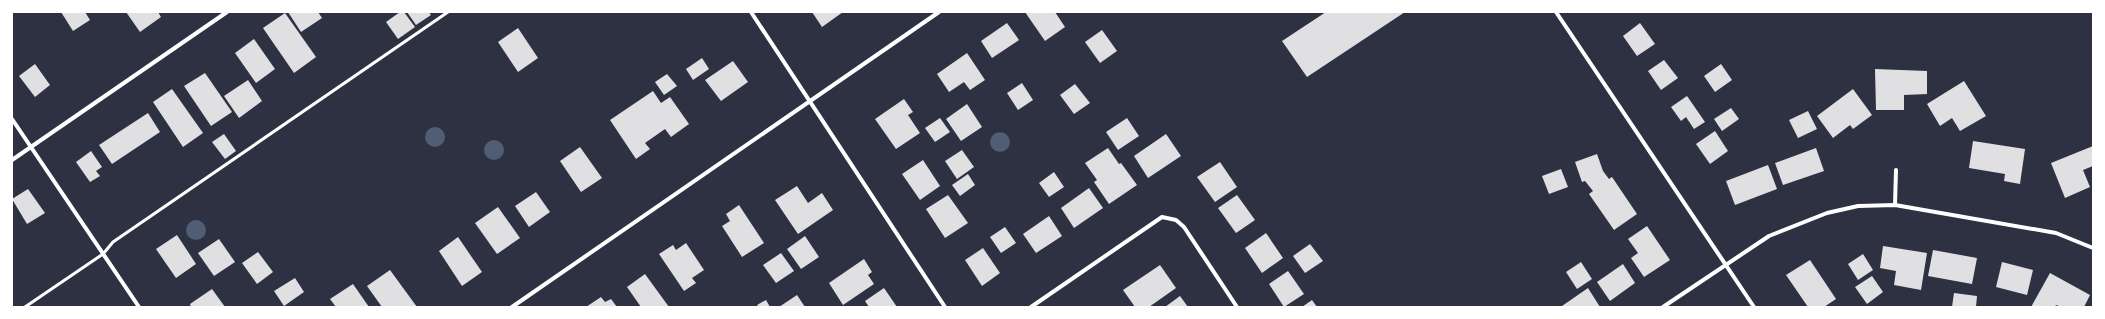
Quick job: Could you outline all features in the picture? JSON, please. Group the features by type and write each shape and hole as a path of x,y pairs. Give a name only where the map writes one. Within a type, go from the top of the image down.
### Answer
{"street":[{"path":"12,160 227,12"},
{"path":"751,12 945,307"},
{"path":"512,307 519,305 939,12"},
{"path":"1556,12 1754,307"},
{"path":"12,119 139,307"},
{"path":"1895,205 1896,170"},
{"path":"1663,307 1769,236 1802,222 1858,206 1895,205 2056,233 2093,248"},
{"path":"1031,307 1162,217 1176,220 1184,227 1237,307"}],"lane":[{"path":"25,307 103,254 113,242 448,12"}],"water":[{"path":"435,127 442,130 445,137 442,144 435,147 428,144 425,137 428,130"},
{"path":"1000,132 1007,135 1010,142 1007,149 1000,152 993,149 990,142 993,135"},
{"path":"494,140 501,143 504,150 501,157 494,160 487,157 484,150 487,143"},
{"path":"196,220 203,223 206,230 203,237 196,240 189,237 186,230 189,223"}],"building":[{"path":"61,12 85,12 90,20 73,31"},
{"path":"126,12 158,12 161,17 140,32"},
{"path":"288,12 318,12 322,18 301,32"},
{"path":"400,12 404,12 415,27 398,39 386,22"},
{"path":"407,12 429,12 431,15 416,25"},
{"path":"812,12 843,12 822,27"},
{"path":"1025,12 1055,12 1065,27 1045,41"},
{"path":"1326,12 1405,12 1307,77 1282,41"},
{"path":"285,13 316,57 294,73 263,28"},
{"path":"1007,23 1019,40 992,58 981,41"},
{"path":"1640,23 1655,44 1637,56 1623,36"},
{"path":"518,28 538,58 518,72 498,42"},
{"path":"1102,30 1117,51 1100,63 1085,42"},
{"path":"254,39 275,69 256,83 235,53"},
{"path":"967,53 985,80 970,90 964,82 949,92 937,74"},
{"path":"702,58 709,69 693,80 686,69"},
{"path":"1664,60 1678,78 1661,90 1648,71"},
{"path":"733,61 748,82 721,101 705,80"},
{"path":"35,64 50,85 35,97 19,76"},
{"path":"1721,64 1732,80 1715,92 1704,76"},
{"path":"1875,69 1927,71 1927,94 1904,95 1904,110 1876,110"},
{"path":"205,73 232,112 211,126 184,86"},
{"path":"667,74 677,86 664,95 655,82"},
{"path":"248,80 262,101 239,118 224,96"},
{"path":"1964,81 1986,116 1960,131 1952,118 1940,126 1927,104"},
{"path":"1022,83 1033,100 1018,110 1007,93"},
{"path":"1075,84 1090,103 1074,114 1060,95"},
{"path":"172,89 203,133 183,147 153,102"},
{"path":"1853,89 1872,115 1853,129 1850,125 1833,138 1817,116"},
{"path":"653,91 661,103 670,97 689,124 671,137 665,129 645,143 650,149 636,159 610,120"},
{"path":"1687,96 1705,122 1694,129 1686,117 1681,121 1671,107"},
{"path":"904,99 913,112 908,115 920,133 896,149 875,119"},
{"path":"967,104 982,127 961,141 946,119"},
{"path":"1731,108 1739,119 1722,131 1714,119"},
{"path":"1808,111 1817,129 1798,138 1789,120"},
{"path":"148,113 160,132 112,164 99,145"},
{"path":"940,118 950,132 935,142 925,128"},
{"path":"1127,118 1139,136 1118,150 1106,132"},
{"path":"1715,131 1728,151 1710,164 1696,144"},
{"path":"224,134 236,151 225,159 212,142"},
{"path":"1166,134 1181,156 1148,178 1134,156"},
{"path":"1973,141 2025,149 2020,184 2004,181 2005,174 1969,168"},
{"path":"2093,146 2093,166 2083,170 2090,187 2065,198 2051,163"},
{"path":"580,147 602,178 581,192 560,161"},
{"path":"1108,148 1119,164 1121,163 1137,185 1109,204 1094,182 1097,180 1085,163"},
{"path":"1816,148 1824,171 1783,185 1775,163"},
{"path":"962,150 974,167 957,179 945,161"},
{"path":"91,151 102,167 96,171 100,176 90,182 76,162"},
{"path":"1597,154 1603,171 1609,179 1612,177 1637,214 1614,230 1589,194 1593,191 1585,181 1582,182 1575,162"},
{"path":"923,160 940,186 920,200 902,174"},
{"path":"1220,162 1237,187 1215,202 1197,177"},
{"path":"1768,165 1777,189 1735,205 1726,181"},
{"path":"1561,169 1568,187 1549,194 1542,176"},
{"path":"1054,172 1064,187 1049,197 1039,183"},
{"path":"968,174 975,185 960,196 952,185"},
{"path":"797,186 808,203 822,193 833,210 798,234 775,200"},
{"path":"1089,188 1103,208 1074,228 1061,208"},
{"path":"28,189 45,213 27,224 12,199"},
{"path":"536,192 550,212 529,227 515,206"},
{"path":"948,195 968,223 945,238 926,209"},
{"path":"1237,195 1255,220 1236,233 1218,208"},
{"path":"739,205 764,243 742,257 722,226 730,221 726,214"},
{"path":"498,207 520,238 497,254 475,223"},
{"path":"1049,216 1062,236 1036,253 1023,234"},
{"path":"1647,226 1670,260 1644,277 1631,258 1638,253 1628,239"},
{"path":"1005,227 1016,243 1001,253 990,237"},
{"path":"1266,233 1283,258 1262,273 1245,248"},
{"path":"177,235 196,264 176,278 156,249"},
{"path":"805,236 819,257 801,269 787,249"},
{"path":"458,237 482,272 462,286 439,251"},
{"path":"219,239 235,262 214,276 198,253"},
{"path":"686,243 704,270 692,278 696,283 684,291 659,254 673,245 676,250"},
{"path":"1310,244 1323,261 1305,273 1293,256"},
{"path":"1883,246 1927,253 1921,290 1894,285 1896,271 1880,268"},
{"path":"983,248 1000,273 982,286 965,260"},
{"path":"1933,250 1977,258 1972,284 1928,276"},
{"path":"258,252 273,272 257,284 242,263"},
{"path":"781,253 794,271 776,283 763,265"},
{"path":"1863,254 1873,270 1858,280 1848,264"},
{"path":"864,259 872,272 868,275 874,284 843,305 829,283"},
{"path":"1810,260 1836,299 1824,307 1808,307 1786,275"},
{"path":"1581,262 1592,279 1577,289 1566,272"},
{"path":"2002,262 2033,270 2027,295 1996,287"},
{"path":"1623,264 1635,283 1610,301 1597,282"},
{"path":"1160,265 1176,288 1149,307 1135,307 1123,290"},
{"path":"390,270 417,307 382,307 367,286"},
{"path":"1288,271 1304,294 1284,307 1269,284"},
{"path":"2050,273 2090,295 2084,307 2061,307 2056,305 2055,307 2031,307"},
{"path":"645,274 669,307 641,307 627,287"},
{"path":"1872,276 1883,292 1867,304 1855,287"},
{"path":"295,278 304,292 284,306 274,291"},
{"path":"353,284 369,307 336,307 330,299"},
{"path":"884,288 897,307 869,307 865,301"},
{"path":"1588,288 1600,307 1562,306"},
{"path":"212,289 225,307 191,307 190,304"},
{"path":"1954,293 1977,296 1976,307 1952,307"},
{"path":"797,295 805,307 779,307"},
{"path":"1180,296 1188,307 1165,307"},
{"path":"601,297 605,302 611,299 617,307 586,307"},
{"path":"766,300 770,307 759,307 757,305"},
{"path":"1312,300 1317,307 1302,307"}]}
